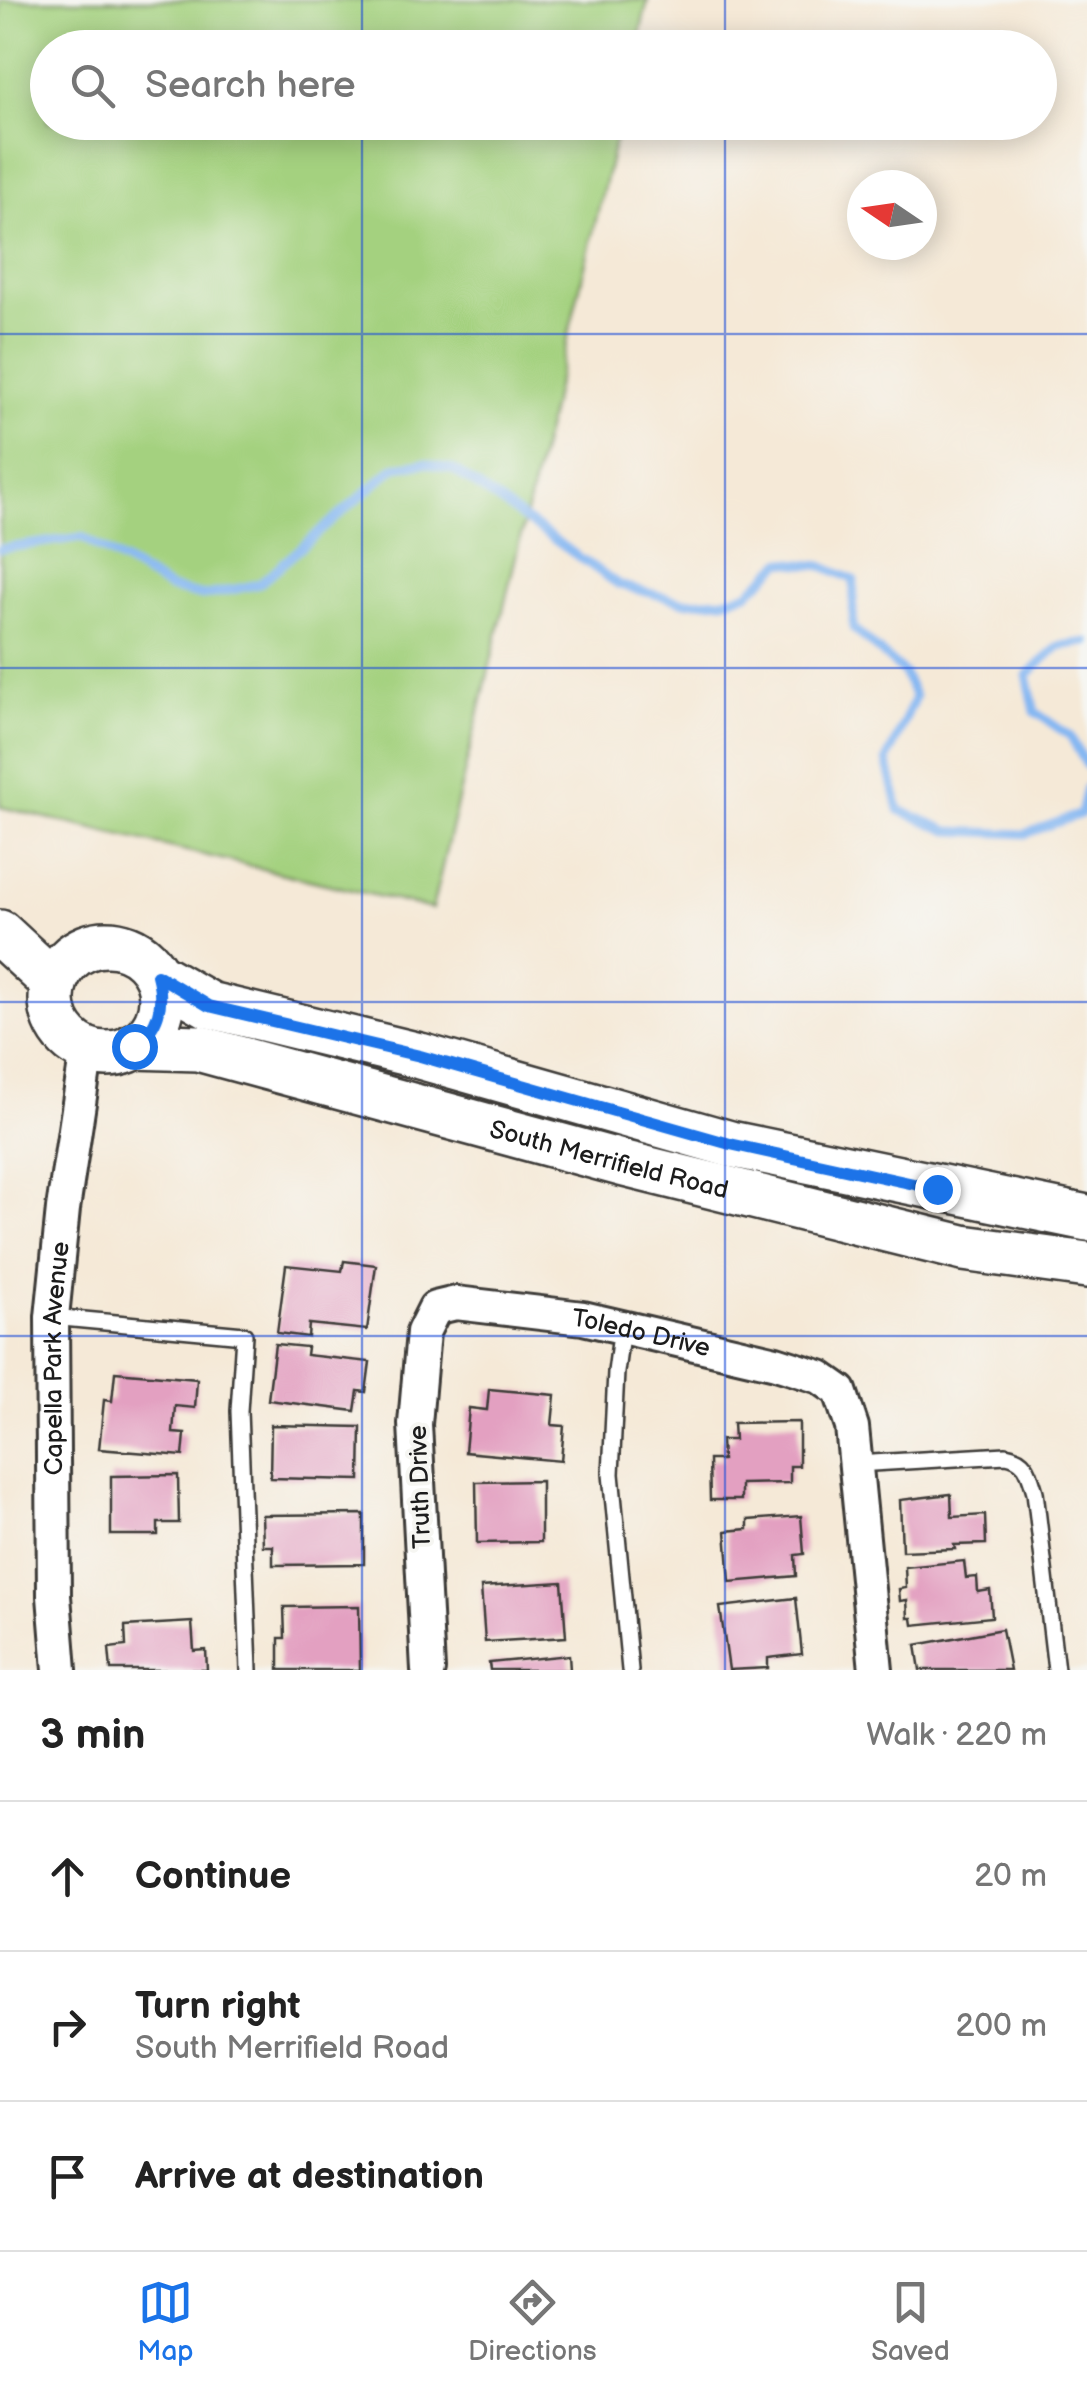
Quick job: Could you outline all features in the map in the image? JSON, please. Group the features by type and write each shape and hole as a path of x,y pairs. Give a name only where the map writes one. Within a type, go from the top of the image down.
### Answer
{"street":[{"path":"0,933 54,982"},
{"path":"116,944 140,954 157,975 162,991 156,1023 134,1046 103,1054 87,1050 61,1030 52,999 54,982 67,960 90,946 116,944"},
{"name":"South Merrifield Road","path":"157,975 209,1006 420,1056 730,1144 1087,1218"},
{"name":"South Merrifield Road","path":"134,1046 198,1048 625,1164 964,1248 1087,1265"},
{"name":"Capella Park Avenue","path":"60,1670 54,1596 52,1317 63,1208 87,1050"},
{"name":"Toledo Drive","path":"435,1308 456,1303 583,1318 820,1376 840,1392 852,1428 856,1464"},
{"name":"Truth Drive","path":"428,1670 415,1424 422,1332 435,1308"},
{"path":"856,1464 876,1670"}],"lane":[{"path":"52,1317 244,1336 238,1412 249,1670"},
{"path":"622,1327 611,1474 630,1670"},
{"path":"856,1464 1006,1455 1026,1464 1036,1492 1056,1670"}],"green space":[{"path":"0,0 648,0 641,30 30,30 30,140 615,140 432,909 0,807"}],"building":[{"path":"344,1261 376,1265 367,1330 309,1324 308,1337 277,1333 286,1265 342,1271"},
{"path":"275,1344 307,1347 306,1355 370,1362 366,1392 358,1391 355,1411 268,1400"},
{"path":"115,1372 197,1379 195,1408 175,1406 173,1433 185,1434 183,1456 99,1449 104,1400 112,1401"},
{"path":"489,1389 555,1395 552,1425 564,1426 561,1461 465,1452 469,1408 487,1410"},
{"path":"799,1422 799,1466 790,1466 790,1483 741,1484 741,1500 710,1500 709,1460 722,1460 721,1440 734,1440 733,1423"},
{"path":"271,1425 361,1427 360,1480 270,1478"},
{"path":"178,1475 179,1523 158,1523 158,1535 111,1535 111,1476"},
{"path":"541,1481 541,1542 477,1543 476,1482"},
{"path":"951,1494 952,1517 985,1515 986,1544 902,1551 900,1500"},
{"path":"364,1514 364,1564 273,1565 273,1546 263,1546 262,1515"},
{"path":"801,1516 804,1554 795,1555 796,1576 730,1582 726,1531 748,1529 748,1520"},
{"path":"964,1561 966,1578 977,1577 978,1592 990,1590 992,1617 913,1625 912,1618 908,1618 907,1600 900,1601 899,1589 906,1588 905,1567"},
{"path":"562,1582 566,1637 485,1642 481,1587"},
{"path":"796,1598 802,1654 768,1658 768,1668 729,1670 720,1607"},
{"path":"359,1606 360,1670 279,1670 279,1638 285,1638 284,1607"},
{"path":"192,1622 194,1651 206,1650 207,1670 111,1670 109,1648 126,1646 125,1626"},
{"path":"1002,1629 1010,1670 920,1670 916,1645"},
{"path":"569,1655 570,1670 490,1670 489,1663"}],"waterway":[{"path":"0,549 82,537 169,588 203,596 259,584 395,467 425,463 454,470 619,585 684,602 724,600 748,593 782,562 822,566 854,580 853,628 903,672 915,697 887,760 899,810 949,831 1025,834 1081,814 1087,787"},
{"path":"1087,642 1059,646 1027,675 1035,712 1070,736 1087,766"}],"route":[{"path":"134,1046 156,1023 162,991 157,975 209,1006 420,1056 730,1144 937,1189"}]}
